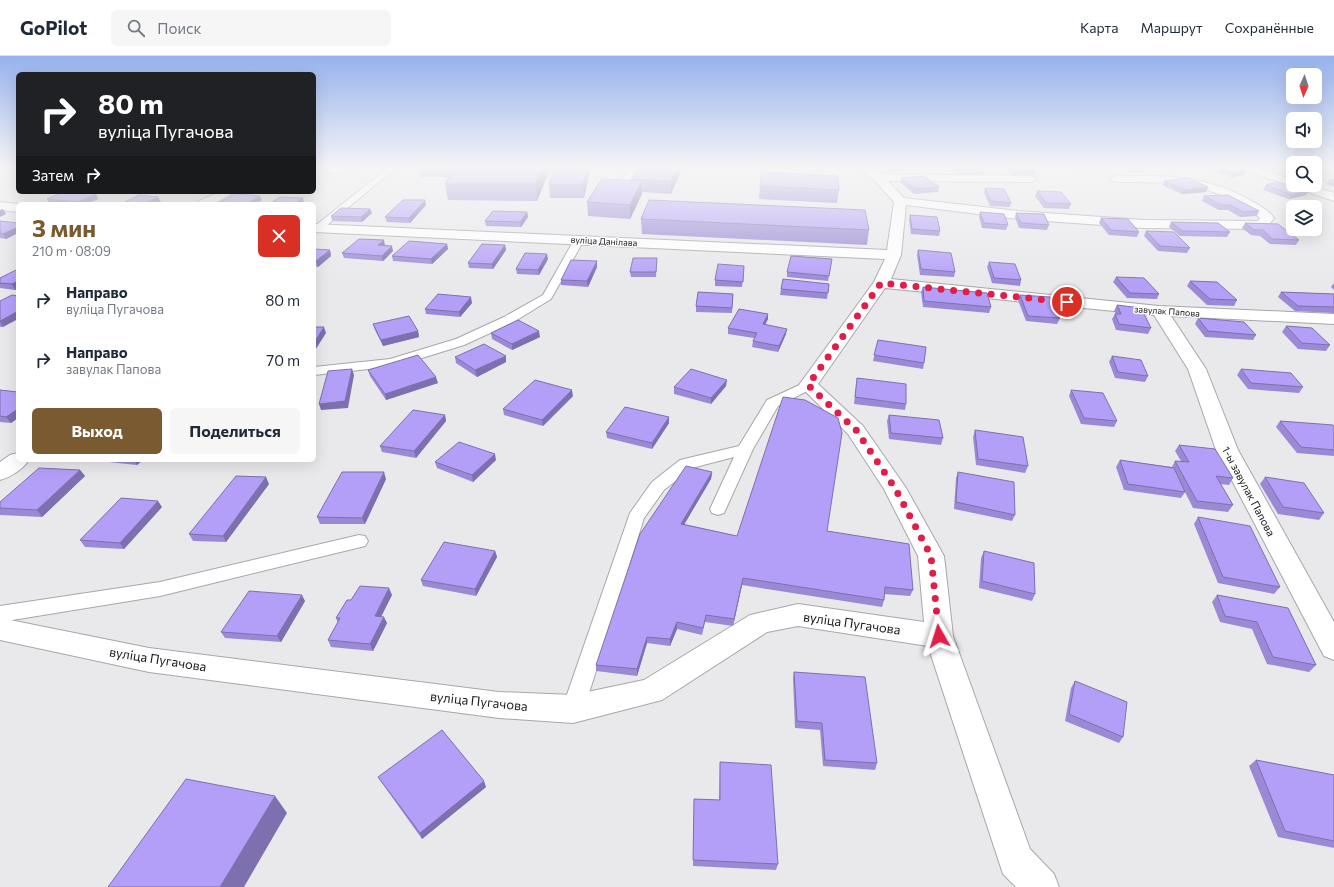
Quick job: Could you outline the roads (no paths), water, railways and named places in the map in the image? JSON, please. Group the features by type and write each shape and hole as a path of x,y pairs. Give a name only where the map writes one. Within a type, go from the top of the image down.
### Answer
{"street":[{"path":"0,206 16,208"},
{"path":"899,206 894,255 889,270 808,385 856,430 895,488 931,556 939,636 1016,861 1041,887"},
{"path":"940,206 1018,215 1144,224 1261,224 1268,218 1253,206"},
{"name":"вуліца Данілава","path":"316,228 894,255"},
{"name":"завулак Папова","path":"881,283 1159,311 1334,319"},
{"name":"1-ы завулак Папова","path":"1159,311 1197,369 1226,450 1334,648"},
{"path":"0,473 16,461"},
{"name":"вуліца Пугачова","path":"0,629 149,660 500,704 573,709 651,691 760,623 798,615 939,636"}],"lane":[{"path":"316,228 343,206"},
{"path":"316,370 391,363 460,342 508,320 547,297 579,240"},
{"path":"718,509 745,449 772,403 808,385"},
{"path":"573,709 636,517 658,486 686,464 745,449"},
{"path":"0,614 160,589 359,541"}]}
